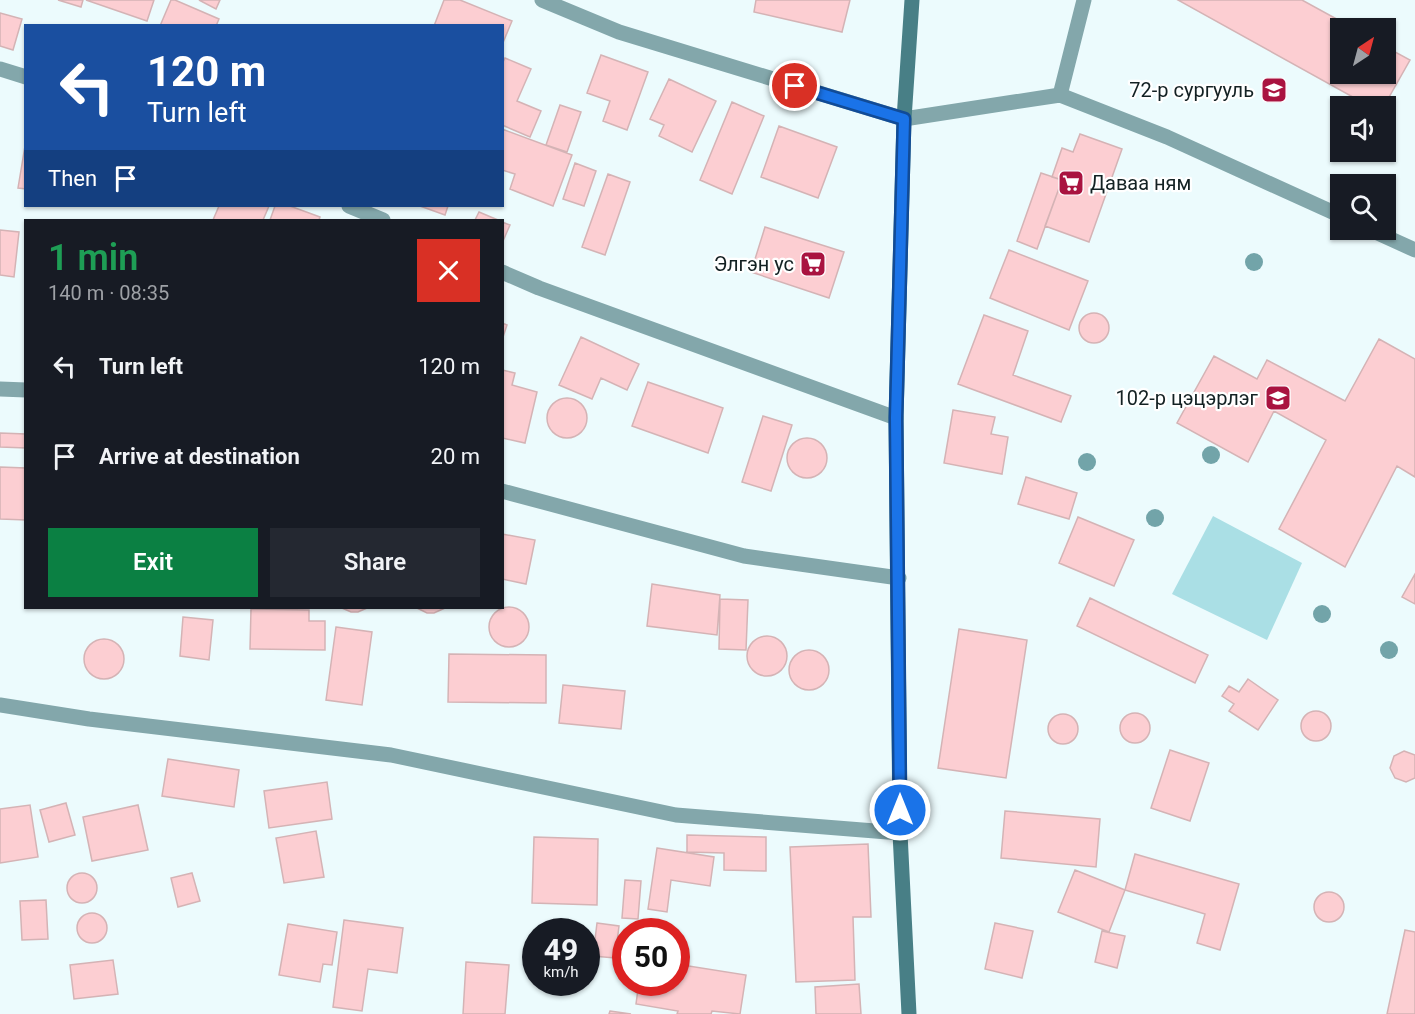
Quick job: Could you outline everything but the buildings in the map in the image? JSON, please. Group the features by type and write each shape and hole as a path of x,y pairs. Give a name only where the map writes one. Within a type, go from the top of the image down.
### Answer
{"main road":[{"path":"909,1014 900,834 896,418 904,119 912,0"}],"street":[{"path":"542,0 620,32 904,119 1060,95 1167,137 1330,211"},
{"path":"1060,95 1084,0"},
{"path":"0,69 24,76"},
{"path":"351,207 381,219"},
{"path":"1393,240 1415,250"},
{"path":"504,273 539,288 896,418"},
{"path":"0,389 24,390"},
{"path":"504,492 744,556 899,578"},
{"path":"0,705 101,720 391,755 676,815 900,834"}],"shaded area":[{"path":"1213,516 1302,563 1267,640 1172,594"}],"place":[{"name":"72-р сургууль","path":"1274,90"},
{"name":"Даваа ням","path":"1071,183"},
{"name":"Элгэн ус","path":"813,264"},
{"name":"102-р цэцэрлэг","path":"1278,398"}],"route":[{"path":"795,86 904,119 896,418 900,810"}]}
